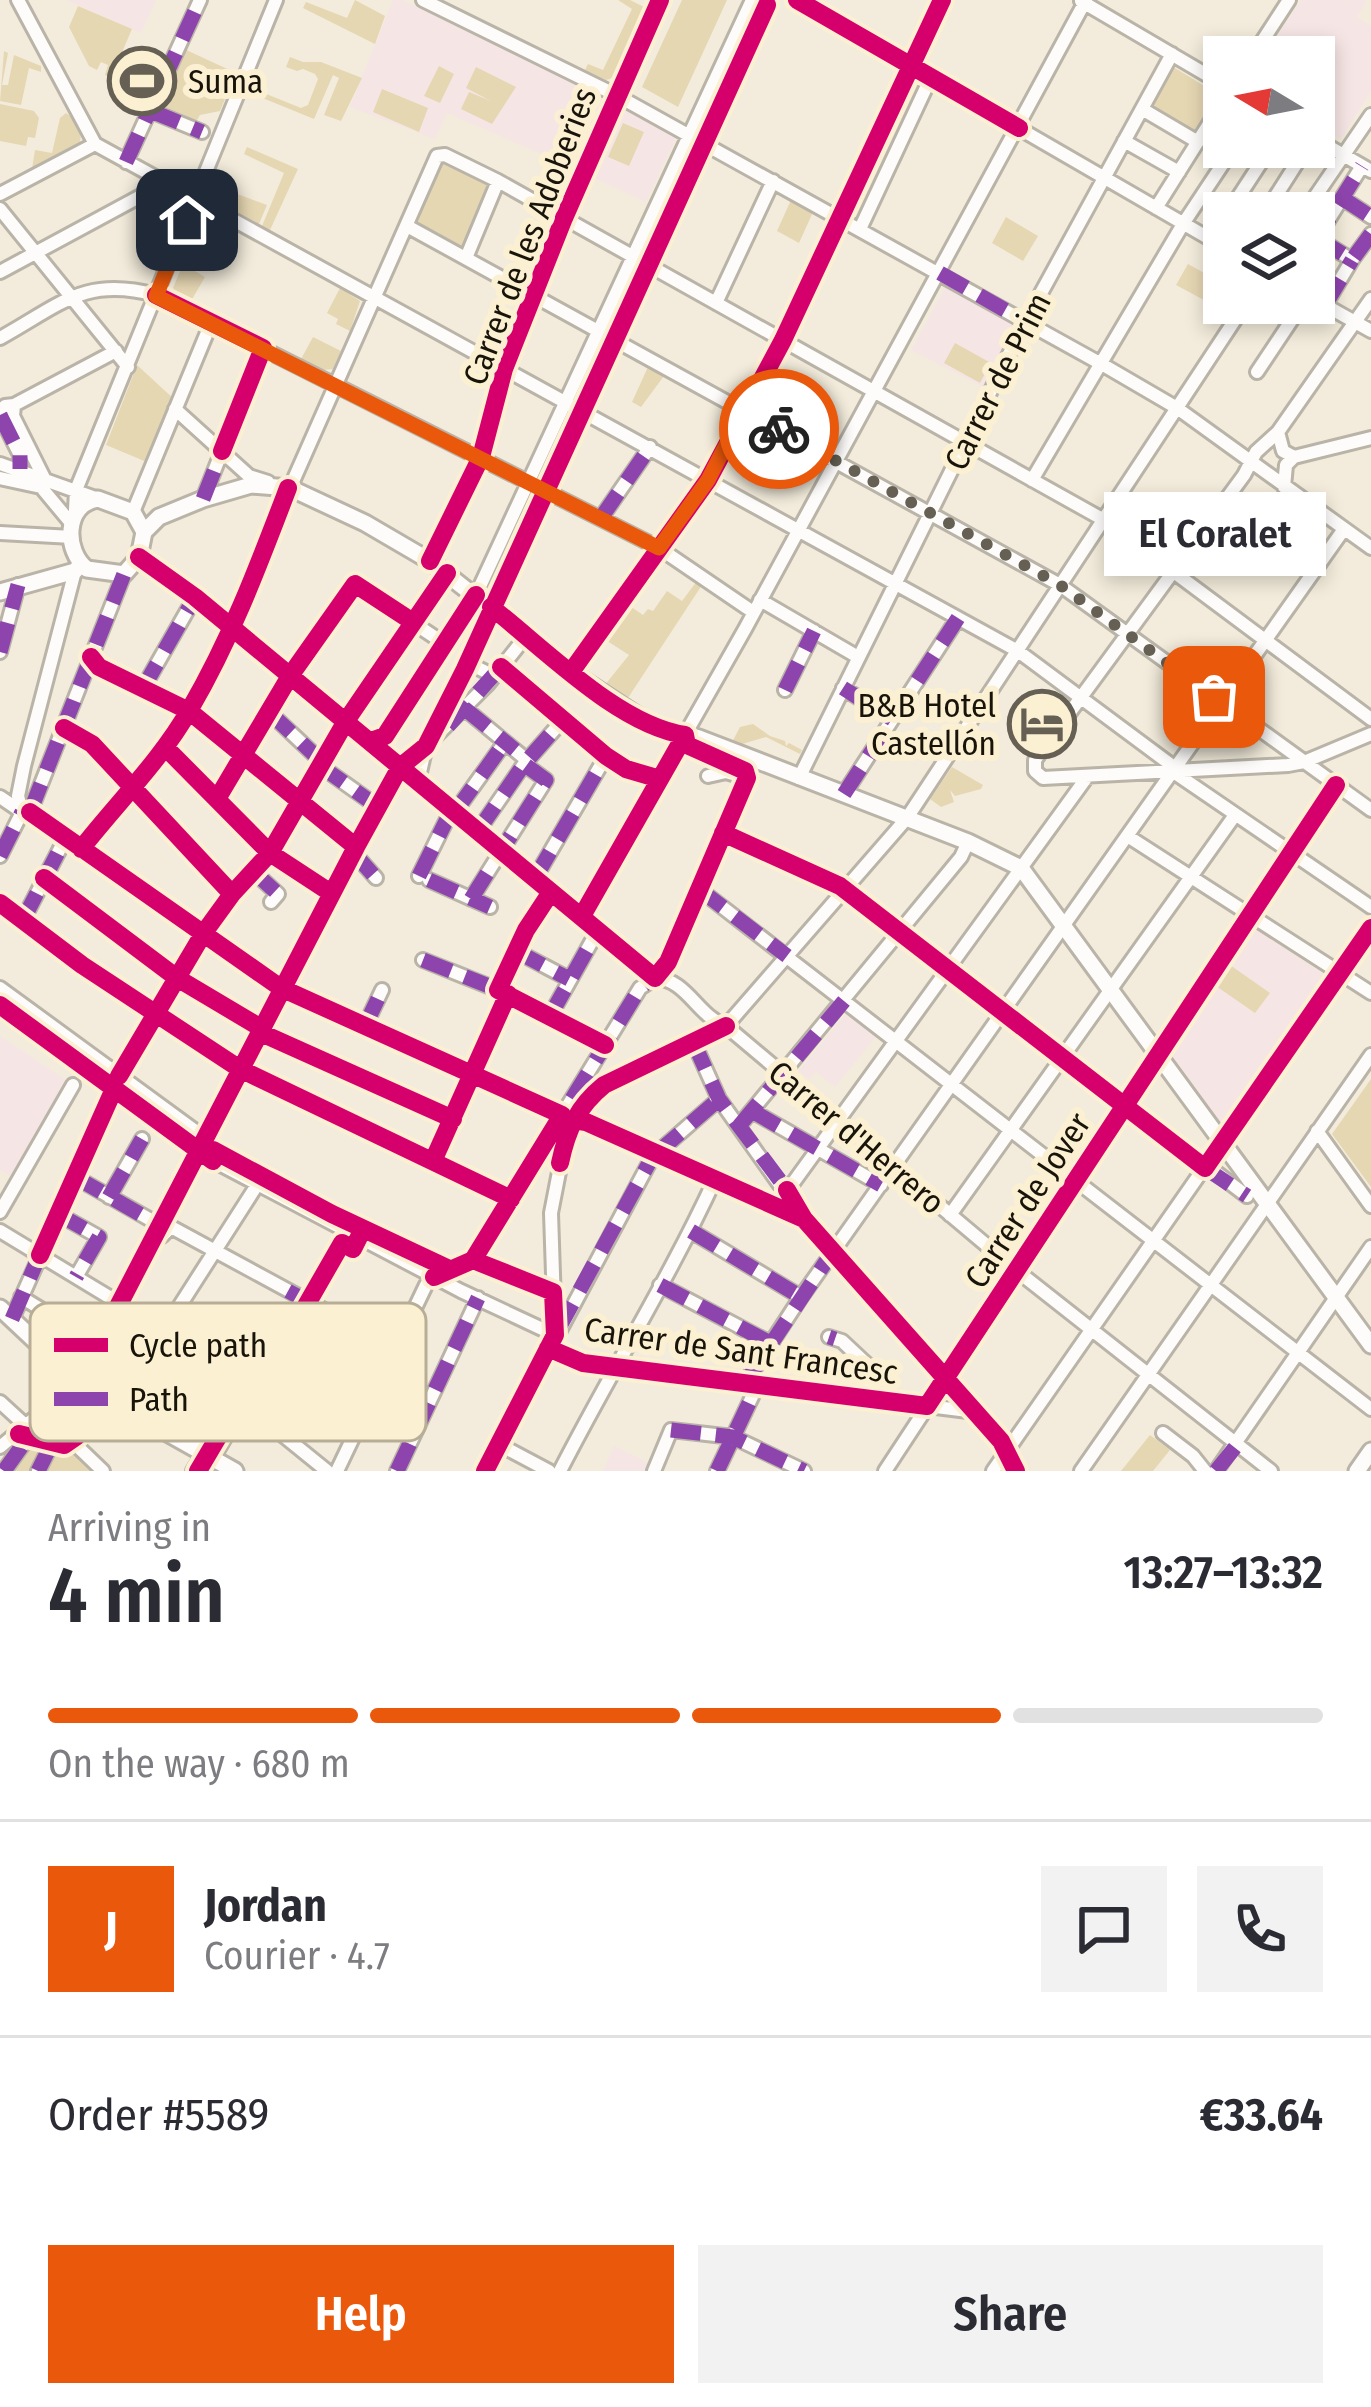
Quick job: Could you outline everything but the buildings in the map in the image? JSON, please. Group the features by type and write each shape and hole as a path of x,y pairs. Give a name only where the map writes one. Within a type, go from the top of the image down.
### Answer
{"main road":[{"path":"0,592 78,568 124,574 139,557 144,532 159,517 251,485 285,487 365,523 430,561 571,672 650,724 907,818 1021,868 1371,1345"},
{"path":"78,568 73,523 84,501 98,500 133,512 144,532"},
{"path":"5,1316 30,1338"},
{"path":"183,1441 235,1471"},
{"path":"1357,1471 1371,1451"}],"street":[{"path":"18,0 95,144 1018,651 1175,773 1371,907"},
{"path":"127,162 200,0"},
{"path":"73,523 76,490 275,0"},
{"path":"423,0 616,95 1101,364 1177,408 1371,548"},
{"name":"Carrer de les Adoberies","path":"430,561 481,457 504,369 660,0"},
{"path":"371,741 385,736 476,595 752,0"},
{"path":"797,0 819,6 931,77 1203,235"},
{"path":"571,672 708,480 783,340 942,0"},
{"path":"1266,36 1289,0"},
{"path":"581,916 757,606 1084,1 1203,72"},
{"name":"Carrer de Prim","path":"799,778 1025,322 1172,54"},
{"path":"860,229 931,77"},
{"path":"1142,109 1198,142"},
{"path":"151,111 202,132"},
{"path":"1318,192 1371,115"},
{"path":"1156,208 1203,134"},
{"path":"1124,141 1179,172"},
{"path":"0,194 95,144"},
{"path":"1335,150 1366,168 1335,210"},
{"path":"81,849 165,747 232,628 285,487 336,385 437,156 448,156 498,181 1103,520 1371,719"},
{"path":"1032,480 1220,168"},
{"path":"466,258 498,181"},
{"path":"716,303 773,181"},
{"path":"0,272 165,183"},
{"path":"1342,198 1371,217"},
{"path":"0,209 128,367"},
{"path":"407,226 1060,585 1371,810"},
{"path":"1335,282 1371,234"},
{"path":"1335,251 1352,260"},
{"path":"0,338 72,298 112,286 156,296 545,489 859,657"},
{"path":"1371,299 1035,760 1035,771 1043,778 1087,777 1304,762 1371,734"},
{"path":"1335,311 1371,331"},
{"path":"133,512 211,323"},
{"path":"420,1303 434,1277 472,1260 540,1149 568,1118 604,1085 726,1026 907,818 1232,324"},
{"path":"1257,372 1289,324"},
{"path":"203,499 263,348"},
{"path":"6,408 116,352"},
{"path":"6,408 20,469"},
{"path":"6,408 44,484 73,523"},
{"path":"175,410 249,476 285,487"},
{"path":"1278,432 1283,451 1294,457"},
{"path":"1284,487 1286,465 1294,457 1371,438"},
{"path":"601,518 650,447"},
{"path":"0,464 20,469 44,484"},
{"path":"0,478 76,490 98,500"},
{"path":"0,533 73,523"},
{"path":"717,1471 770,1343 1344,529"},
{"name":"Carrer d'Herrero","path":"139,557 195,597 655,978 672,980 711,1021 726,1026 1016,1270 1271,1471"},
{"path":"26,812 18,796 24,766 78,568"},
{"path":"5,1316 21,1297 117,1082 203,934 270,853 346,721 447,573"},
{"path":"0,856 64,728 124,574"},
{"path":"217,800 290,676 355,584 446,644"},
{"path":"0,652 18,585"},
{"path":"142,690 195,597"},
{"path":"844,794 958,618"},
{"path":"785,690 814,631"},
{"path":"418,781 426,746 527,635"},
{"path":"91,657 100,667 189,711 354,850 376,878"},
{"path":"468,663 488,673 500,670"},
{"path":"500,670 626,770 660,779"},
{"path":"843,688 892,719"},
{"path":"464,708 546,780 471,899"},
{"path":"269,712 320,763 378,807"},
{"path":"478,831 563,720"},
{"path":"64,728 92,744 232,894"},
{"path":"490,907 424,878 453,810 506,742"},
{"path":"165,747 270,853 332,893"},
{"path":"535,878 606,756"},
{"path":"121,1303 400,766"},
{"path":"552,1342 551,1213 568,1118 585,1078 640,988 668,962 746,778 726,772 708,776"},
{"path":"778,1207 1087,777"},
{"name":"Carrer de Jover","path":"888,1470 1336,785"},
{"path":"0,796 281,988 804,1219"},
{"path":"950,1215 1235,815"},
{"path":"723,833 845,890 1247,1196"},
{"path":"1129,837 1371,993"},
{"path":"22,920 65,839"},
{"path":"739,1126 961,857 968,842"},
{"path":"254,871 278,894 271,902"},
{"path":"44,878 177,978 260,1030 453,1119"},
{"path":"699,889 1371,1409"},
{"path":"433,1161 472,1075 516,951 551,892"},
{"path":"0,903 155,1015 240,1069 512,1199"},
{"path":"993,1471 1371,928"},
{"path":"550,1016 598,930"},
{"path":"516,951 569,979"},
{"path":"423,960 503,992 605,1046"},
{"path":"0,988 179,1129 205,1138"},
{"path":"365,1026 382,989"},
{"path":"0,1005 117,1082"},
{"path":"693,1041 719,1100 804,1219 976,1412 1016,1471"},
{"path":"1081,1471 1371,1054"},
{"path":"0,1212 74,1085"},
{"path":"484,1471 656,1153 719,1100"},
{"path":"752,1111 880,1184"},
{"name":"Carrer de Sant Francesc","path":"179,1129 198,1151 222,1166 478,1298 583,1363 976,1412"},
{"path":"1317,1131 1371,1206"},
{"path":"109,1197 142,1139"},
{"path":"222,1166 231,1150"},
{"path":"75,1177 310,1303"},
{"path":"0,1178 15,1186"},
{"path":"560,1471 691,1232 715,1179"},
{"path":"182,1303 257,1185"},
{"path":"58,1214 99,1237 76,1277"},
{"path":"0,1231 118,1303"},
{"path":"691,1232 801,1297"},
{"path":"1216,1471 1371,1247"},
{"path":"472,1260 553,1292"},
{"path":"660,1285 770,1343"},
{"path":"21,1297 31,1303"},
{"path":"426,1409 478,1298"},
{"path":"832,1338 842,1340 874,1371 858,1397"},
{"path":"0,1402 30,1427"},
{"path":"0,1448 30,1420"},
{"path":"656,1466 671,1430 733,1437 804,1471"},
{"path":"1163,1433 1193,1456 1198,1470"},
{"path":"38,1471 49,1441"},
{"path":"61,1441 78,1447 103,1471"},
{"path":"194,1471 209,1441"},
{"path":"204,1453 214,1441"},
{"path":"290,1441 327,1471"},
{"path":"337,1471 352,1441"},
{"path":"397,1471 411,1441"},
{"path":"4,1471 24,1443"},
{"path":"498,1444 549,1471"}],"shaded area":[{"path":"66,0 156,0 141,33"},
{"path":"355,0 385,16 375,44 303,8 306,2 347,18"},
{"path":"393,0 402,0 606,98 576,169 447,113 435,139 350,107"},
{"path":"618,0 648,9 616,77 606,80 585,70 588,64 603,70 632,9"},
{"path":"682,0 727,0 678,107 642,87"},
{"path":"1301,0 1367,0 1357,17 1371,26 1371,91 1341,139 1335,135 1335,36 1277,36"},
{"path":"78,6 132,29 111,78 105,75 108,65 101,62 97,70 89,66 69,27"},
{"path":"182,48 236,73 220,111 200,115 189,135 157,120 155,112"},
{"path":"4,51 8,53 2,85 8,85 14,55 41,66 41,72 29,68 21,105 0,101"},
{"path":"290,57 321,62 362,78 341,121 324,115 339,78 333,75 314,119 248,92 255,75 254,89 301,108 308,105 318,79 303,69 286,67"},
{"path":"1170,65 1203,85 1203,123 1196,133 1149,105"},
{"path":"439,66 454,74 440,103 424,96"},
{"path":"476,67 516,87 492,124 461,109 469,92 491,101 466,88"},
{"path":"382,89 428,108 419,132 373,112"},
{"path":"0,104 34,111 39,118 35,138 28,137 26,146 0,141"},
{"path":"623,108 678,134 646,202 592,177"},
{"path":"66,113 78,127 79,145 32,169 35,150 52,153 60,118"},
{"path":"623,123 644,132 629,166 608,157"},
{"path":"247,147 298,169 270,230 262,226 284,173 244,154"},
{"path":"439,159 491,183 461,250 413,225"},
{"path":"229,191 267,205 259,224 223,204"},
{"path":"791,200 813,212 799,243 777,231"},
{"path":"202,216 227,227 215,249 205,245 200,251 186,243"},
{"path":"1006,217 1038,236 1023,261 992,243"},
{"path":"183,264 205,277 191,301 173,288"},
{"path":"1188,264 1203,272 1203,300 1176,285"},
{"path":"947,285 1017,323 985,388 911,350"},
{"path":"340,288 360,301 350,331 327,313"},
{"path":"313,337 341,351 333,369 323,370 301,359"},
{"path":"955,343 991,363 980,383 944,363"},
{"path":"137,365 175,400 149,463 106,445"},
{"path":"648,367 664,376 641,407 632,402"},
{"path":"697,581 702,585 626,701 604,686 629,655 601,637 627,604 643,615 648,609 653,611 667,591 682,601"},
{"path":"753,724 785,741 786,746 789,743 802,750 800,754 766,737 729,748 740,727"},
{"path":"952,767 983,785 955,796 950,790 954,802 941,807 930,799"},
{"path":"1249,928 1328,981 1228,1123 1222,1124 1168,1056"},
{"path":"1230,965 1270,993 1255,1013 1216,986"},
{"path":"850,1009 879,1033 835,1087 816,1072 809,1079 799,1071"},
{"path":"0,1036 69,1082 13,1177 0,1170"},
{"path":"1371,1079 1371,1187 1332,1134"},
{"path":"1150,1435 1170,1450 1153,1471 1121,1471"},
{"path":"22,1436 75,1449 94,1471 0,1471 0,1462"},
{"path":"614,1446 653,1465 650,1471 603,1471"}],"marked path":[{"path":"126,162 200,0"},
{"path":"151,111 202,132"},
{"path":"1335,209 1362,166"},
{"path":"1342,198 1371,217"},
{"path":"1335,249 1352,260 1371,234"},
{"path":"1335,288 1352,260"},
{"path":"940,273 1026,322"},
{"path":"0,415 20,455 20,469"},
{"path":"601,518 650,447"},
{"path":"203,499 222,451"},
{"path":"30,812 124,574"},
{"path":"0,652 18,585"},
{"path":"142,690 195,597"},
{"path":"844,794 958,618"},
{"path":"785,690 814,631"},
{"path":"448,726 508,659"},
{"path":"843,688 892,719"},
{"path":"464,708 515,750"},
{"path":"269,712 321,761"},
{"path":"478,831 524,764 563,720"},
{"path":"455,812 505,742"},
{"path":"535,878 606,756"},
{"path":"471,899 546,780 524,764"},
{"path":"319,765 378,807"},
{"path":"419,876 452,809"},
{"path":"0,856 22,812"},
{"path":"23,920 65,839"},
{"path":"353,852 376,878"},
{"path":"253,871 278,894 271,902"},
{"path":"429,880 490,907"},
{"path":"699,889 787,956"},
{"path":"550,1016 598,930"},
{"path":"516,951 569,979"},
{"path":"423,960 504,992"},
{"path":"572,1099 640,988 660,972"},
{"path":"365,1026 382,990"},
{"path":"739,1126 844,1001"},
{"path":"693,1041 719,1099 787,1190"},
{"path":"657,1153 719,1099"},
{"path":"752,1111 881,1185"},
{"path":"109,1197 142,1139"},
{"path":"558,1330 655,1152"},
{"path":"1205,1168 1247,1196"},
{"path":"75,1177 166,1229"},
{"path":"58,1214 99,1237 76,1277"},
{"path":"691,1231 801,1297"},
{"path":"12,1319 43,1247"},
{"path":"745,1383 833,1251"},
{"path":"660,1285 770,1343"},
{"path":"288,1291 310,1303"},
{"path":"426,1409 478,1298"},
{"path":"829,1337 835,1339"},
{"path":"717,1471 758,1384"},
{"path":"671,1430 733,1437 804,1471"},
{"path":"397,1471 411,1441"},
{"path":"4,1471 24,1443"},
{"path":"38,1471 52,1443"},
{"path":"1216,1471 1237,1445"}],"cycle path":[{"path":"430,561 481,457 504,369 660,0"},
{"path":"797,0 1019,128"},
{"path":"571,672 708,480 783,340 942,0"},
{"path":"120,1303 356,847 400,767 426,746 465,669 767,5"},
{"path":"156,295 263,348 222,451"},
{"path":"81,849 152,764 205,683 288,488"},
{"path":"139,557 195,597 655,978 668,962 747,778 745,771 687,745 685,735"},
{"path":"119,1076 203,934 270,853 346,721 447,573"},
{"path":"217,799 290,676 355,584 413,622"},
{"path":"371,741 385,736 476,595"},
{"path":"491,607 608,701 634,717 685,735"},
{"path":"91,657 99,667 189,711 356,847"},
{"path":"501,667 606,756 626,769 660,779"},
{"path":"64,728 92,744 232,894"},
{"path":"582,916 685,735"},
{"path":"165,747 270,853 331,893"},
{"path":"548,1348 583,1363 927,1406 1336,785"},
{"path":"30,812 281,988 562,1115 473,1260 434,1277"},
{"path":"723,833 840,886 1205,1168 1371,928"},
{"path":"44,878 177,978 261,1028"},
{"path":"551,892 526,930 498,990 605,1045"},
{"path":"0,903 82,965 240,1069 511,1199"},
{"path":"433,1161 508,994"},
{"path":"0,1005 213,1161"},
{"path":"560,1163 574,1120 604,1085 726,1026"},
{"path":"259,1032 453,1119"},
{"path":"40,1255 114,1089"},
{"path":"573,1120 804,1219"},
{"path":"198,1151 213,1150 449,1269"},
{"path":"787,1190 804,1219 1001,1441 1016,1471"},
{"path":"308,1303 342,1243 353,1249 363,1229"},
{"path":"473,1260 553,1292 555,1335 485,1471"},
{"path":"19,1434 30,1437"},
{"path":"48,1441 64,1445 70,1441"},
{"path":"198,1471 216,1441"}],"way so far":[{"path":"779,429 1060,585 1214,697"}],"place":[{"name":"Suma","path":"142,81"},
{"name":"El Coralet","path":"1214,697"},
{"name":"B&B Hotel Castellón","path":"1042,724"}],"route":[{"path":"187,220 156,296 659,548 708,480 744,410 779,429"}]}
